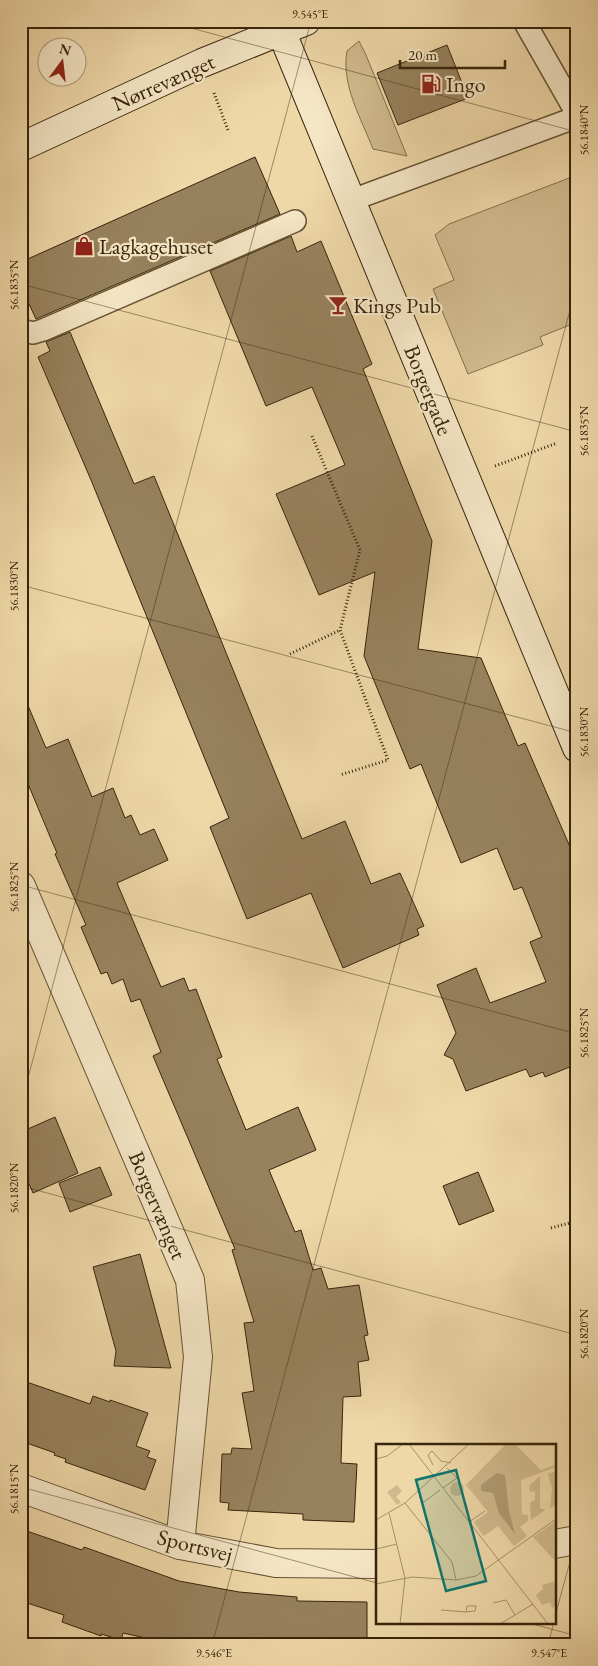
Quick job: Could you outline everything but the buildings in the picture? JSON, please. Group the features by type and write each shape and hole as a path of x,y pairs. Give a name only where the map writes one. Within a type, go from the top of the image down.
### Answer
{"street":[{"name":"Nørrevænget","path":"21,147 202,62 288,25"},
{"name":"Borgergade","path":"288,25 352,200 464,478 577,748"},
{"name":"Borgervænget","path":"21,886 190,1280 198,1357 180,1545"},
{"name":"Sportsvej","path":"21,1488 180,1545 276,1563 376,1564"},
{"path":"556,1544 577,1540"}],"lane":[{"path":"352,200 577,115 524,21"},
{"path":"21,330 33,332 43,330 296,221"}],"path":[{"path":"565,21 577,40"},
{"path":"214,92 228,130"},
{"path":"312,436 360,550 340,630 388,760 340,775"},
{"path":"464,478 557,443"},
{"path":"290,654 340,630"},
{"path":"551,1228 577,1221"}],"shaded area":[{"path":"359,41 407,156 373,149 353,101 347,76 347,51"},
{"path":"577,175 577,322 540,337 543,345 468,374 433,289 454,280 435,235 449,224"}],"place":[{"name":"Ingo","path":"431,84"},
{"name":"Lagkagehuset","path":"84,246"},
{"name":"Kings Pub","path":"338,305"}]}
